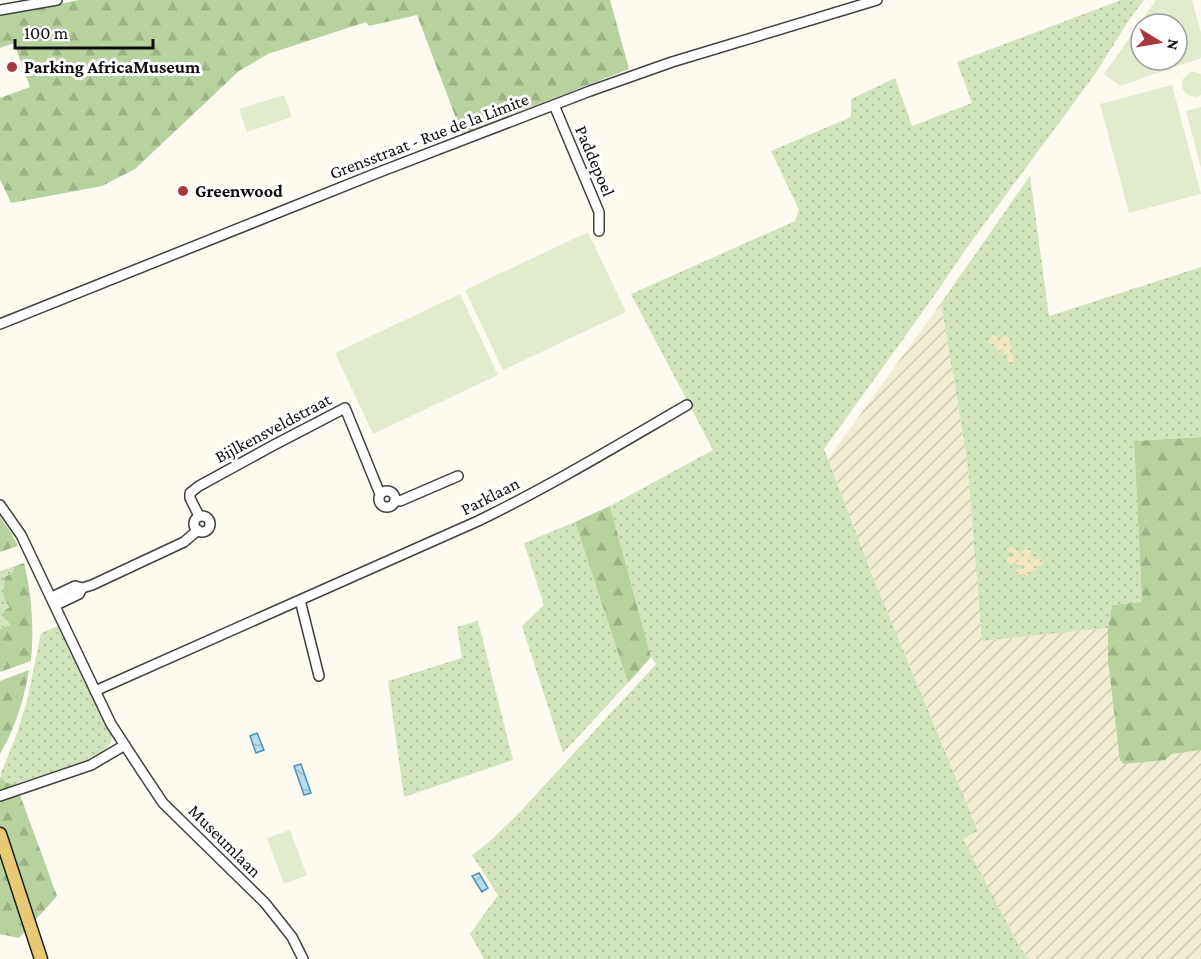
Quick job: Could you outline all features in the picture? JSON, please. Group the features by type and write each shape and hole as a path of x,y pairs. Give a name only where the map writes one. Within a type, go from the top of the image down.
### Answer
{"main road":[{"path":"0,834 41,959"}],"street":[{"path":"0,9 57,0"},
{"name":"Grensstraat - Rue de la Limite","path":"0,324 377,173 554,105 672,62 877,0"},
{"name":"Paddepoel","path":"554,105 599,212 599,231"},
{"name":"Parklaan","path":"94,691 468,526 511,505 687,405"},
{"name":"Bijlkensveldstraat","path":"54,601 75,586 82,588 92,585 184,542 198,530 203,532 210,526 209,520 199,516 190,498 190,493 345,408 380,494 385,490 391,491 395,500 400,501 458,476"},
{"name":"Museumlaan","path":"0,505 21,535 111,724 163,803 265,903 292,937 303,959"},
{"path":"300,600 319,676"},
{"path":"0,796 91,765 125,745"}],"shaded area":[{"path":"941,303 967,459 982,641 1108,628 1124,759 1201,750 1201,959 1028,959 962,839 978,830 873,577 828,459"}],"green space":[{"path":"79,0 610,0 629,69 462,134 417,15 369,26 366,22 268,54 239,71 135,169 102,186 11,203 0,179 0,98 30,87 14,43 0,48 0,16"},
{"path":"1121,0 1144,0 1135,12 1129,12 1129,20 1095,74 966,249 824,449 873,577 978,831 963,839 1028,959 484,959 470,934 498,895 472,855 518,814 656,664 651,657 610,506 713,450 631,294 795,221 799,210 771,151 851,117 851,99 895,78 912,126 972,103 957,62"},
{"path":"1156,0 1192,0 1201,33 1201,58 1189,62 1189,12 1148,12"},
{"path":"1129,38 1129,72 1160,72 1120,86 1104,74"},
{"path":"1190,72 1201,74 1201,95 1197,97 1187,95 1182,88 1183,79"},
{"path":"1172,85 1201,194 1129,213 1100,104"},
{"path":"284,95 292,117 247,132 239,109"},
{"path":"1201,107 1201,168 1186,111"},
{"path":"1030,176 1049,316 1201,267 1201,437 1134,441 1142,602 1112,605 1108,628 982,641 967,459 941,303"},
{"path":"588,232 626,312 503,370 465,290"},
{"path":"460,294 498,375 373,434 335,353"},
{"path":"1201,437 1201,750 1172,754 1165,760 1124,764 1120,760 1108,661 1108,628 1112,605 1142,602 1134,441"},
{"path":"610,506 651,657 628,683 575,522"},
{"path":"0,517 18,546 0,552"},
{"path":"575,522 628,683 563,753 522,626 544,605 524,543"},
{"path":"24,563 32,612 31,661 0,672 0,629 10,625 3,616 5,610 10,607 4,597 5,577 12,573 15,566"},
{"path":"15,566 12,573 5,577 6,599 10,607 6,621 10,625 0,629 0,571"},
{"path":"478,621 513,760 404,797 388,681 462,658 457,627"},
{"path":"58,626 111,731 111,742 93,757 16,784 7,783 1,778 1,773 27,701 41,633"},
{"path":"29,670 18,714 0,754 0,681"},
{"path":"0,777 7,783 16,784 57,896 19,938 0,934"},
{"path":"290,830 307,875 284,884 267,838"}],"sand":[{"path":"993,335 1009,338 1011,353 1015,357 1014,361 1008,362 1004,349 1001,349 999,354 996,347 989,343"},
{"path":"1011,547 1019,553 1029,549 1031,557 1044,561 1028,576 1016,575 1015,571 1019,568 1023,569 1024,565 1018,565 1015,562 1009,564 1006,560 1008,557 1014,557 1014,553 1007,551"}],"water":[{"path":"257,733 264,750 256,753 250,736"},
{"path":"301,764 311,793 304,795 294,766"},
{"path":"479,873 488,888 482,892 472,876"}],"place":[{"name":"Parking AfricaMuseum","path":"12,67"},
{"name":"Greenwood","path":"183,191"}]}
